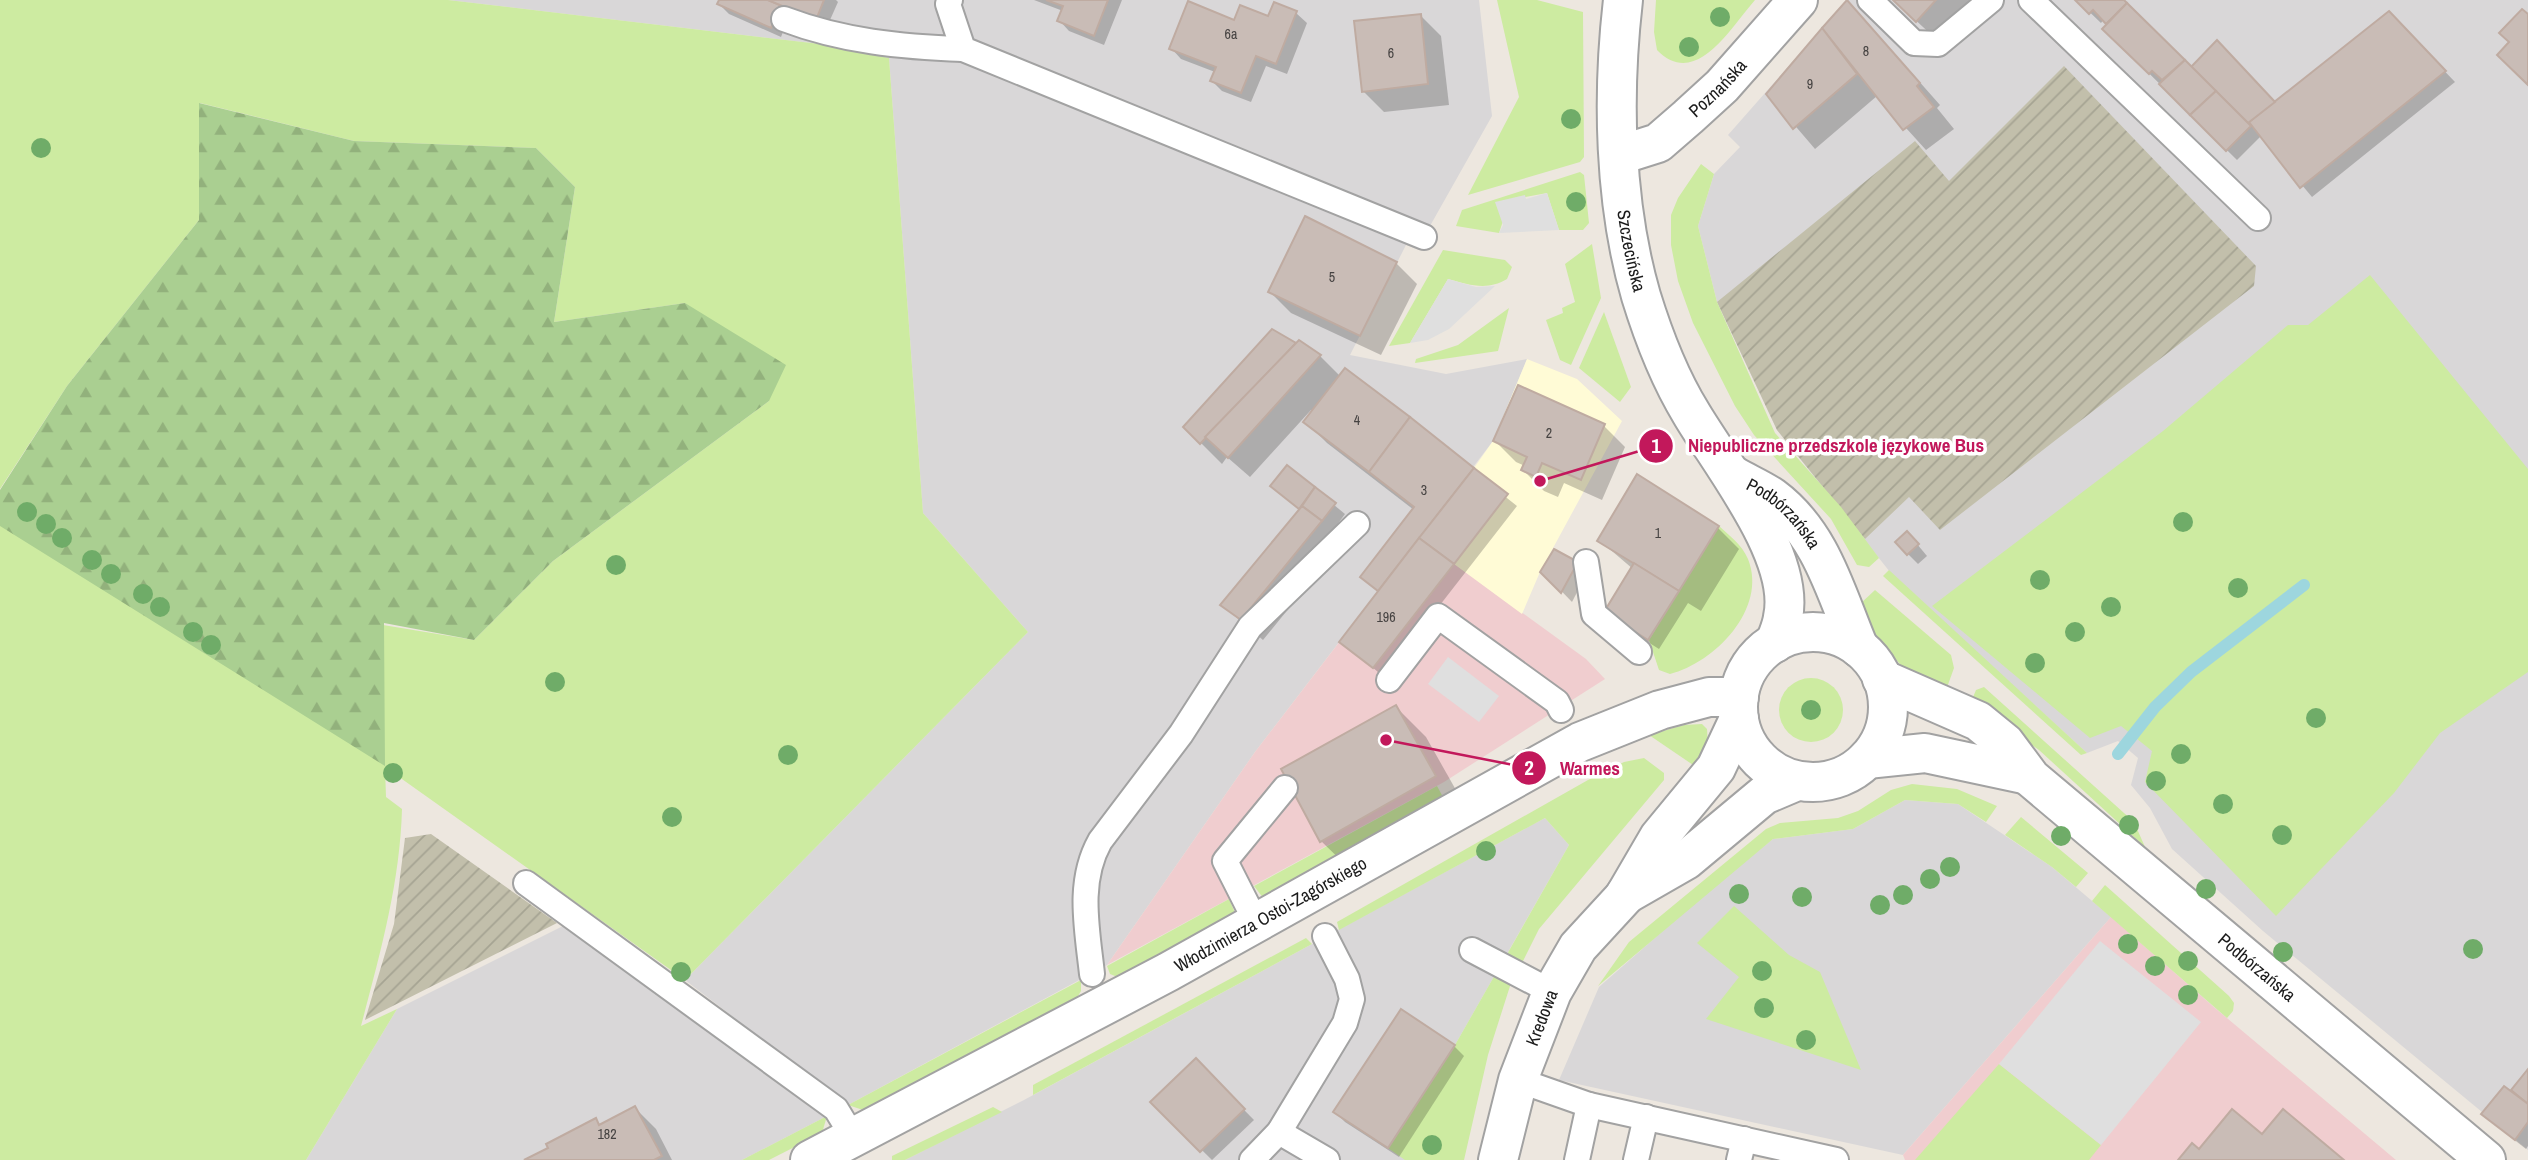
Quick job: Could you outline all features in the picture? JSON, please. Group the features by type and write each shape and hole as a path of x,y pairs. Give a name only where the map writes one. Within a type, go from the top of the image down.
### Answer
{"street":[{"name":"Szczecińska","path":"1623,0 1619,59 1619,155 1630,250 1649,319 1680,395 1734,476"},
{"name":"Poznańska","path":"1619,155 1658,143 1722,86 1798,0"},
{"name":"Podbórzańska","path":"1734,476 1776,559 1783,585 1784,616 1775,643"},
{"name":"Podbórzańska","path":"1734,476 1772,498 1806,530 1822,556 1859,648"},
{"path":"1818,632 1840,637 1859,648 1882,680 1888,707 1885,730 1867,758 1841,777 1819,782 1797,781 1776,773 1758,759 1745,738 1739,708 1745,675 1758,657 1775,643 1796,635 1818,632"},
{"name":"Podbórzańska","path":"1882,680 1978,721 2005,743 2028,775 2486,1160"},
{"name":"Włodzimierza Ostoi-Zagórskiego","path":"810,1160 1257,924 1580,742 1672,707 1709,697 1739,708"},
{"name":"Kredowa","path":"1499,1160 1518,1080 1552,992 1578,947 1623,897 1658,837 1725,755 1739,708"},
{"name":"Podbórzańska","path":"1867,758 1925,753 2028,775"},
{"name":"Kredowa","path":"1623,897 1686,860 1764,795 1797,781"}],"lane":[{"path":"950,0 948,4 963,49"},
{"path":"1870,0 1914,43 1938,44 1991,0"},
{"path":"2031,0 2258,218"},
{"path":"784,19 815,31 896,47 963,49 1424,237"},
{"path":"1092,974 1085,880 1090,859 1100,841 1181,734 1250,628 1357,524"},
{"path":"1586,562 1594,614 1640,652"},
{"path":"1389,680 1438,617 1557,702 1561,710"},
{"path":"1257,924 1224,861 1285,788"},
{"path":"526,883 836,1109 853,1137"},
{"path":"1252,1160 1279,1132 1345,1023 1352,999 1347,979 1325,936"},
{"path":"1472,950 1552,992"},
{"path":"1518,1080 1588,1105 1646,1117 1741,1149 1836,1160"},
{"path":"1577,1160 1588,1105"},
{"path":"1636,1160 1646,1117"},
{"path":"1279,1132 1327,1160"}],"shaded area":[{"path":"448,0 1479,0 1492,116 1417,249 1406,245 1350,355 1446,374 1527,359 1493,441 1255,752 1107,965 848,1105 685,980 1028,632 923,513 889,58 820,44"},
{"path":"1847,0 2528,0 2528,1150 2263,931 2172,849 2150,808 2131,785 2138,758 2118,741 2087,753 1890,572 1777,430 1717,302 1698,226 1714,174 1740,147 1728,135"},
{"path":"2064,66 2256,266 2254,286 1940,530 1909,497 1865,539 1777,430 1717,302 1915,141 1949,181"},
{"path":"1547,193 1559,230 1499,233 1503,225 1495,202 1525,195 1526,199"},
{"path":"1448,279 1476,287 1495,286 1449,329 1428,340 1410,343"},
{"path":"1527,359 1577,379 1622,421 1540,572 1522,614 1454,564 1508,495 1474,468 1493,441"},
{"path":"1419,538 1586,659 1605,679 1444,782 1107,965 1255,752"},
{"path":"1448,657 1499,696 1479,722 1428,684"},
{"path":"1905,800 1958,804 2052,867 2111,917 1903,1155 1559,1080 1599,987 1714,886 1773,839 1853,829"},
{"path":"1545,818 1569,845 1455,1045 1388,1147 1406,1160 905,1160 1024,1100"},
{"path":"431,834 557,923 365,1020 394,924 405,838"},
{"path":"2111,917 2396,1160 1905,1160 1903,1155"},
{"path":"565,925 827,1116 742,1160 306,1160 397,1009"},
{"path":"2100,941 2201,1022 2101,1145 1999,1064"}],"green space":[{"path":"0,0 448,0 820,44 889,58 923,513 1028,632 685,980 385,767 386,797 402,809 400,837 388,918 361,1026 397,1009 306,1160 0,1160 0,524 383,625 474,640 553,561 769,401 685,303 554,322 575,187 536,148 354,141 200,103 199,220 67,386 0,489"},
{"path":"1497,0 1537,0 1583,12 1584,157 1580,162 1468,195 1519,97"},
{"path":"1656,0 1755,0 1712,50 1699,59 1685,63 1671,60 1657,50 1654,32"},
{"path":"199,103 354,141 536,148 575,187 554,322 685,303 786,365 769,401 553,561 474,640 384,623 385,766 0,526 0,490 67,386 199,220"},
{"path":"1701,164 1714,174 1698,226 1717,302 1775,433 1841,507 1879,558 1869,567 1857,565 1831,519 1754,435 1735,406 1693,323 1678,281 1671,245 1671,215 1678,198"},
{"path":"1580,172 1584,175 1589,223 1583,230 1559,230 1547,193 1510,200 1499,233 1456,226 1462,210"},
{"path":"1592,244 1601,298 1571,365 1560,360 1546,320 1563,313 1562,308 1575,302 1565,264"},
{"path":"1443,250 1505,260 1512,267 1507,279 1492,285 1471,285 1448,279 1410,343 1389,346"},
{"path":"2370,275 2528,469 2528,672 2440,733 2394,793 2276,916 2145,782 2152,751 2121,726 2090,738 1932,606 2163,431 2288,325 2308,325"},
{"path":"1509,308 1498,351 1415,363 1416,359 1458,345"},
{"path":"1604,312 1631,387 1620,402 1579,368"},
{"path":"1719,526 1739,545 1748,559 1752,578 1750,597 1744,614 1733,631 1704,658 1670,674 1659,670 1649,640"},
{"path":"1889,570 2087,753 2081,755 1883,576"},
{"path":"1875,590 1951,655 1954,668 1945,693 1908,674 1865,622 1859,605"},
{"path":"1805,678 1817,678 1834,687 1841,698 1841,722 1834,733 1817,742 1805,742 1793,737 1784,728 1779,716 1779,704 1784,692 1793,683"},
{"path":"1984,687 2134,822 2145,847 2039,750 1971,702 1976,690"},
{"path":"1702,724 1707,729 1708,747 1699,769 1649,735 1684,725"},
{"path":"1644,758 1664,773 1664,780 1539,929 1521,965 1506,956 1569,845 1545,818 1339,930 1337,922 1588,780 1624,762"},
{"path":"1912,784 1957,789 1997,806 1986,822 1958,804 1905,800 1853,829 1773,839 1598,986 1629,942 1766,829 1780,823 1838,818 1858,811 1891,790"},
{"path":"1437,786 1443,797 1264,899 1254,886"},
{"path":"2021,817 2088,873 2076,887 2005,835"},
{"path":"2105,885 2229,996 2234,1003 2233,1011 2227,1018 2092,901"},
{"path":"1229,899 1236,915 1120,978 1110,974 1107,966"},
{"path":"1734,906 1789,955 1820,972 1861,1070 1706,1019 1739,977 1697,943"},
{"path":"1306,938 1312,944 1033,1095 1033,1085"},
{"path":"1496,973 1511,983 1488,1055 1464,1160 1405,1160 1388,1148 1455,1045"},
{"path":"1081,980 1081,991 1074,1003 866,1111 848,1105"},
{"path":"1999,1064 2101,1145 2089,1160 1915,1160"},
{"path":"993,1107 1002,1112 905,1160 892,1160 892,1156"},
{"path":"827,1116 822,1133 769,1160 742,1160"}],"building":[{"path":"719,0 768,0 780,5 771,28 717,4"},
{"path":"768,0 824,0 816,20"},
{"path":"1046,0 1108,0 1094,36 1057,21 1063,6"},
{"path":"1847,0 1920,83 1917,86 1934,107 1903,130 1822,28"},
{"path":"1893,0 1936,0 1916,22"},
{"path":"2075,0 2124,0 2127,3 2106,24 2093,10 2089,14"},
{"path":"1188,1 1234,20 1240,5 1268,16 1274,2 1297,11 1276,64 1256,56 1241,93 1210,81 1216,67 1169,49"},
{"path":"2127,3 2185,60 2162,80 2152,71 2149,74 2102,29"},
{"path":"2522,9 2528,14 2528,85 2497,55 2509,42 2499,33"},
{"path":"2389,11 2446,71 2300,188 2249,122"},
{"path":"1421,14 1428,84 1362,92 1354,21"},
{"path":"1822,28 1857,74 1793,129 1766,94"},
{"path":"2217,40 2275,102 2248,123 2191,67"},
{"path":"2185,60 2216,91 2190,115 2159,84"},
{"path":"2216,91 2251,126 2226,151 2190,115"},
{"path":"1305,216 1397,262 1360,336 1268,292"},
{"path":"1272,329 1296,343 1200,444 1183,427"},
{"path":"1299,340 1321,355 1228,458 1205,437"},
{"path":"1345,368 1410,417 1369,472 1303,422"},
{"path":"1518,385 1605,424 1581,480 1542,463 1536,477 1521,470 1527,457 1493,441"},
{"path":"1410,417 1474,468 1378,591 1360,577 1414,507 1369,472"},
{"path":"1287,465 1315,487 1299,509 1270,486"},
{"path":"1474,468 1508,494 1454,564 1419,538"},
{"path":"1637,474 1719,526 1679,591 1597,541"},
{"path":"1315,487 1336,503 1322,521 1302,506"},
{"path":"1302,506 1322,521 1241,620 1220,605"},
{"path":"1907,531 1919,544 1907,555 1895,542"},
{"path":"1419,538 1454,564 1373,668 1339,642"},
{"path":"1554,549 1578,562 1561,593 1540,572"},
{"path":"1634,563 1679,591 1648,640 1604,612"},
{"path":"1396,705 1436,776 1320,842 1281,769"},
{"path":"1401,1009 1455,1045 1388,1148 1333,1112"},
{"path":"1196,1058 1245,1109 1200,1152 1150,1102"},
{"path":"2528,1069 2528,1104 2511,1090"},
{"path":"2504,1086 2528,1104 2528,1122 2515,1140 2481,1114"},
{"path":"635,1106 662,1156 654,1160 524,1160 548,1148 546,1144 596,1118 599,1125"},
{"path":"2232,1109 2262,1134 2283,1109 2344,1160 2178,1160 2192,1143 2199,1149"}],"waterway":[{"path":"2118,754 2155,707 2191,672 2304,585"}],"place":[{"name":"Niepubliczne przedszkole językowe Bus","path":"1540,481"},
{"name":"Warmes","path":"1386,740"}]}
